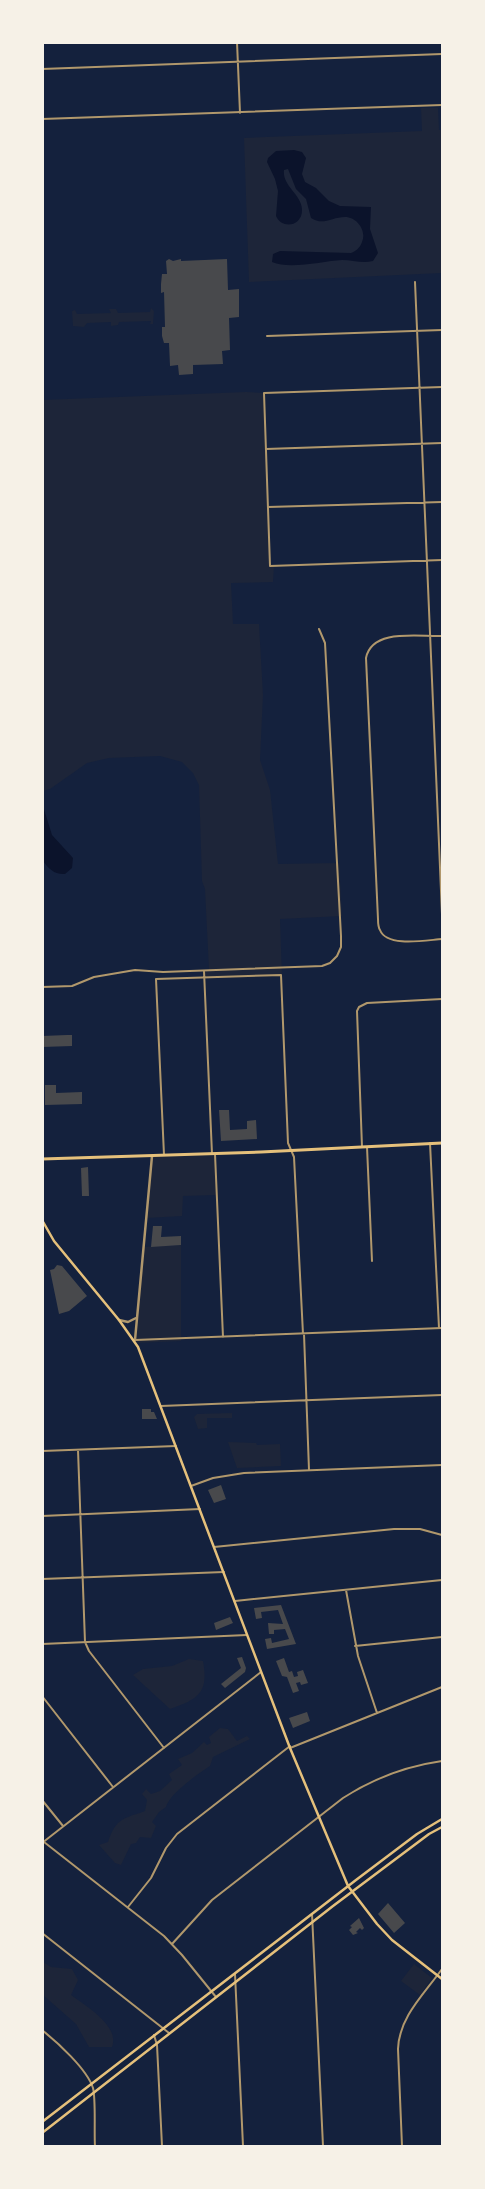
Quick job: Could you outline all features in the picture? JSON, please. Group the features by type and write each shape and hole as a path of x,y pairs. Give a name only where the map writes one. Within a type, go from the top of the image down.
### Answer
{"main road":[{"path":"42,1159 442,1143"},
{"path":"42,1220 61,1250 135,1340 290,1747 348,1886 392,1940 442,1979"},
{"path":"42,2122 370,1869 418,1833 442,1819"},
{"path":"42,2133 312,1922 429,1834 442,1827"}],"street":[{"path":"237,42 240,112"},
{"path":"42,69 442,54"},
{"path":"42,119 442,105"},
{"path":"415,282 442,914"},
{"path":"267,336 442,330"},
{"path":"442,387 264,393 270,566 442,560"},
{"path":"266,449 442,443"},
{"path":"268,507 442,502"},
{"path":"42,988 72,986 94,977 140,969 163,972 322,966 333,961 340,951 341,936 325,643 320,629"},
{"path":"442,636 389,637 375,641 368,649 366,658 380,931 386,938 395,942 442,939"},
{"path":"204,970 223,1336"},
{"path":"164,1155 156,979 281,975 288,1143 294,1158 309,1470"},
{"path":"362,1147 357,1011 367,1003 442,1000"},
{"path":"430,1143 438,1328"},
{"path":"367,1146 372,1261"},
{"path":"152,1156 135,1340 442,1328"},
{"path":"119,1320 128,1322 137,1316"},
{"path":"161,1406 442,1395"},
{"path":"42,1451 176,1446"},
{"path":"78,1450 85,1642 88,1651 164,1748"},
{"path":"191,1486 235,1473 442,1465"},
{"path":"42,1516 200,1509"},
{"path":"214,1547 405,1528 429,1531 442,1535"},
{"path":"42,1579 224,1572"},
{"path":"234,1601 442,1580"},
{"path":"346,1590 355,1646 377,1713"},
{"path":"42,1644 247,1635"},
{"path":"355,1646 442,1637"},
{"path":"216,1997 172,1944 43,1842 261,1672"},
{"path":"128,1908 151,1878 166,1848 177,1834 290,1747 442,1687"},
{"path":"42,1696 113,1787"},
{"path":"172,1944 212,1900 319,1816 357,1789 408,1768 442,1761"},
{"path":"42,1800 63,1826"},
{"path":"370,1869 375,1875"},
{"path":"328,1901 333,1906"},
{"path":"312,1914 322,2146"},
{"path":"42,1933 169,2033"},
{"path":"402,2146 398,2048 400,2033 408,2015 442,1969"},
{"path":"235,1973 243,2146"},
{"path":"42,2030 73,2059 93,2088 95,2146"},
{"path":"154,2035 157,2043 162,2146"}],"shaded area":[{"path":"421,108 438,108 439,130 442,130 442,273 249,282 244,138 422,131"},
{"path":"294,150 302,152 306,158 302,174 305,182 316,188 329,201 340,206 371,207 370,229 378,253 373,261 342,260 297,265 272,262 273,254 280,251 351,253 359,248 363,238 360,225 353,219 340,217 320,221 311,218 306,199 296,189 288,169 284,170 284,176 301,204 301,215 292,224 283,223 279,220 276,216 278,191 267,162 268,158 276,151"},
{"path":"151,308 154,311 153,324 150,324 151,321 119,322 118,325 111,326 111,322 87,323 84,327 73,326 72,311 75,310 77,314 111,313 109,309 116,309 118,313 150,312"},
{"path":"246,392 264,393 270,565 274,566 273,582 231,583 233,624 259,624 263,695 260,760 270,790 278,864 339,863 342,916 280,919 282,977 204,978 204,970 209,970 205,889 202,881 199,785 193,773 182,762 160,756 109,758 87,763 50,789 43,791 42,400"},
{"path":"43,806 52,835 73,858 72,868 65,874 58,874 52,871 43,861"},
{"path":"215,1153 216,1195 183,1196 182,1216 147,1218 152,1156"},
{"path":"181,1245 181,1341 136,1343 144,1247"},
{"path":"232,1413 232,1418 207,1418 207,1428 198,1429 194,1417 197,1414"},
{"path":"228,1442 256,1443 257,1445 280,1444 281,1466 237,1468"},
{"path":"189,1659 203,1661 203,1688 188,1702 170,1709 133,1675 143,1669 172,1666"},
{"path":"220,1728 228,1729 237,1741 247,1736 250,1739 213,1757 210,1766 178,1790 166,1807 159,1812 152,1822 156,1826 151,1838 140,1837 136,1843 131,1844 121,1865 115,1863 99,1845 108,1842 114,1828 121,1820 145,1811 147,1800 142,1794 146,1789 151,1794 160,1791 172,1780 169,1774 182,1765 178,1759 192,1753 204,1742 207,1745 211,1743 209,1737"},
{"path":"43,1962 51,1967 72,1969 78,1980 71,1995 93,2011 106,2024 113,2039 112,2047 89,2047 76,2024 43,1995"},
{"path":"414,1964 432,1978 420,1995 401,1981"}],"building":[{"path":"169,259 173,261 181,259 181,261 227,259 228,290 239,289 239,317 229,318 230,350 222,351 223,364 193,365 193,374 179,375 178,365 170,366 169,343 164,343 162,336 162,327 165,327 164,292 161,293 162,274 167,274 166,261"},
{"path":"72,1035 72,1046 42,1047 42,1036"},
{"path":"45,1085 56,1085 56,1093 82,1092 82,1104 45,1105"},
{"path":"219,1110 229,1110 230,1130 247,1129 247,1121 256,1120 257,1139 221,1141"},
{"path":"88,1167 89,1196 82,1196 81,1168"},
{"path":"153,1226 162,1226 161,1237 181,1236 181,1245 151,1247"},
{"path":"57,1265 62,1266 87,1296 69,1311 59,1314 50,1270 54,1269"},
{"path":"142,1409 151,1409 151,1412 154,1412 157,1419 142,1419"},
{"path":"221,1485 226,1499 214,1503 208,1490"},
{"path":"281,1605 296,1644 267,1649 265,1639 271,1638 272,1643 289,1639 285,1629 274,1630 274,1634 269,1634 268,1623 283,1624 278,1610 261,1612 262,1618 256,1619 254,1608"},
{"path":"230,1617 233,1623 216,1630 214,1623"},
{"path":"242,1657 246,1668 245,1672 225,1688 221,1684 241,1668 237,1658"},
{"path":"284,1658 289,1672 292,1671 294,1677 298,1676 297,1672 303,1670 308,1683 301,1685 300,1682 296,1683 299,1691 293,1693 287,1677 282,1676 276,1661"},
{"path":"307,1712 310,1721 293,1728 289,1718"},
{"path":"388,1903 405,1923 394,1933 378,1914"},
{"path":"359,1918 364,1928 362,1930 360,1928 356,1932 358,1933 353,1935 349,1930 352,1927 350,1926"}]}
